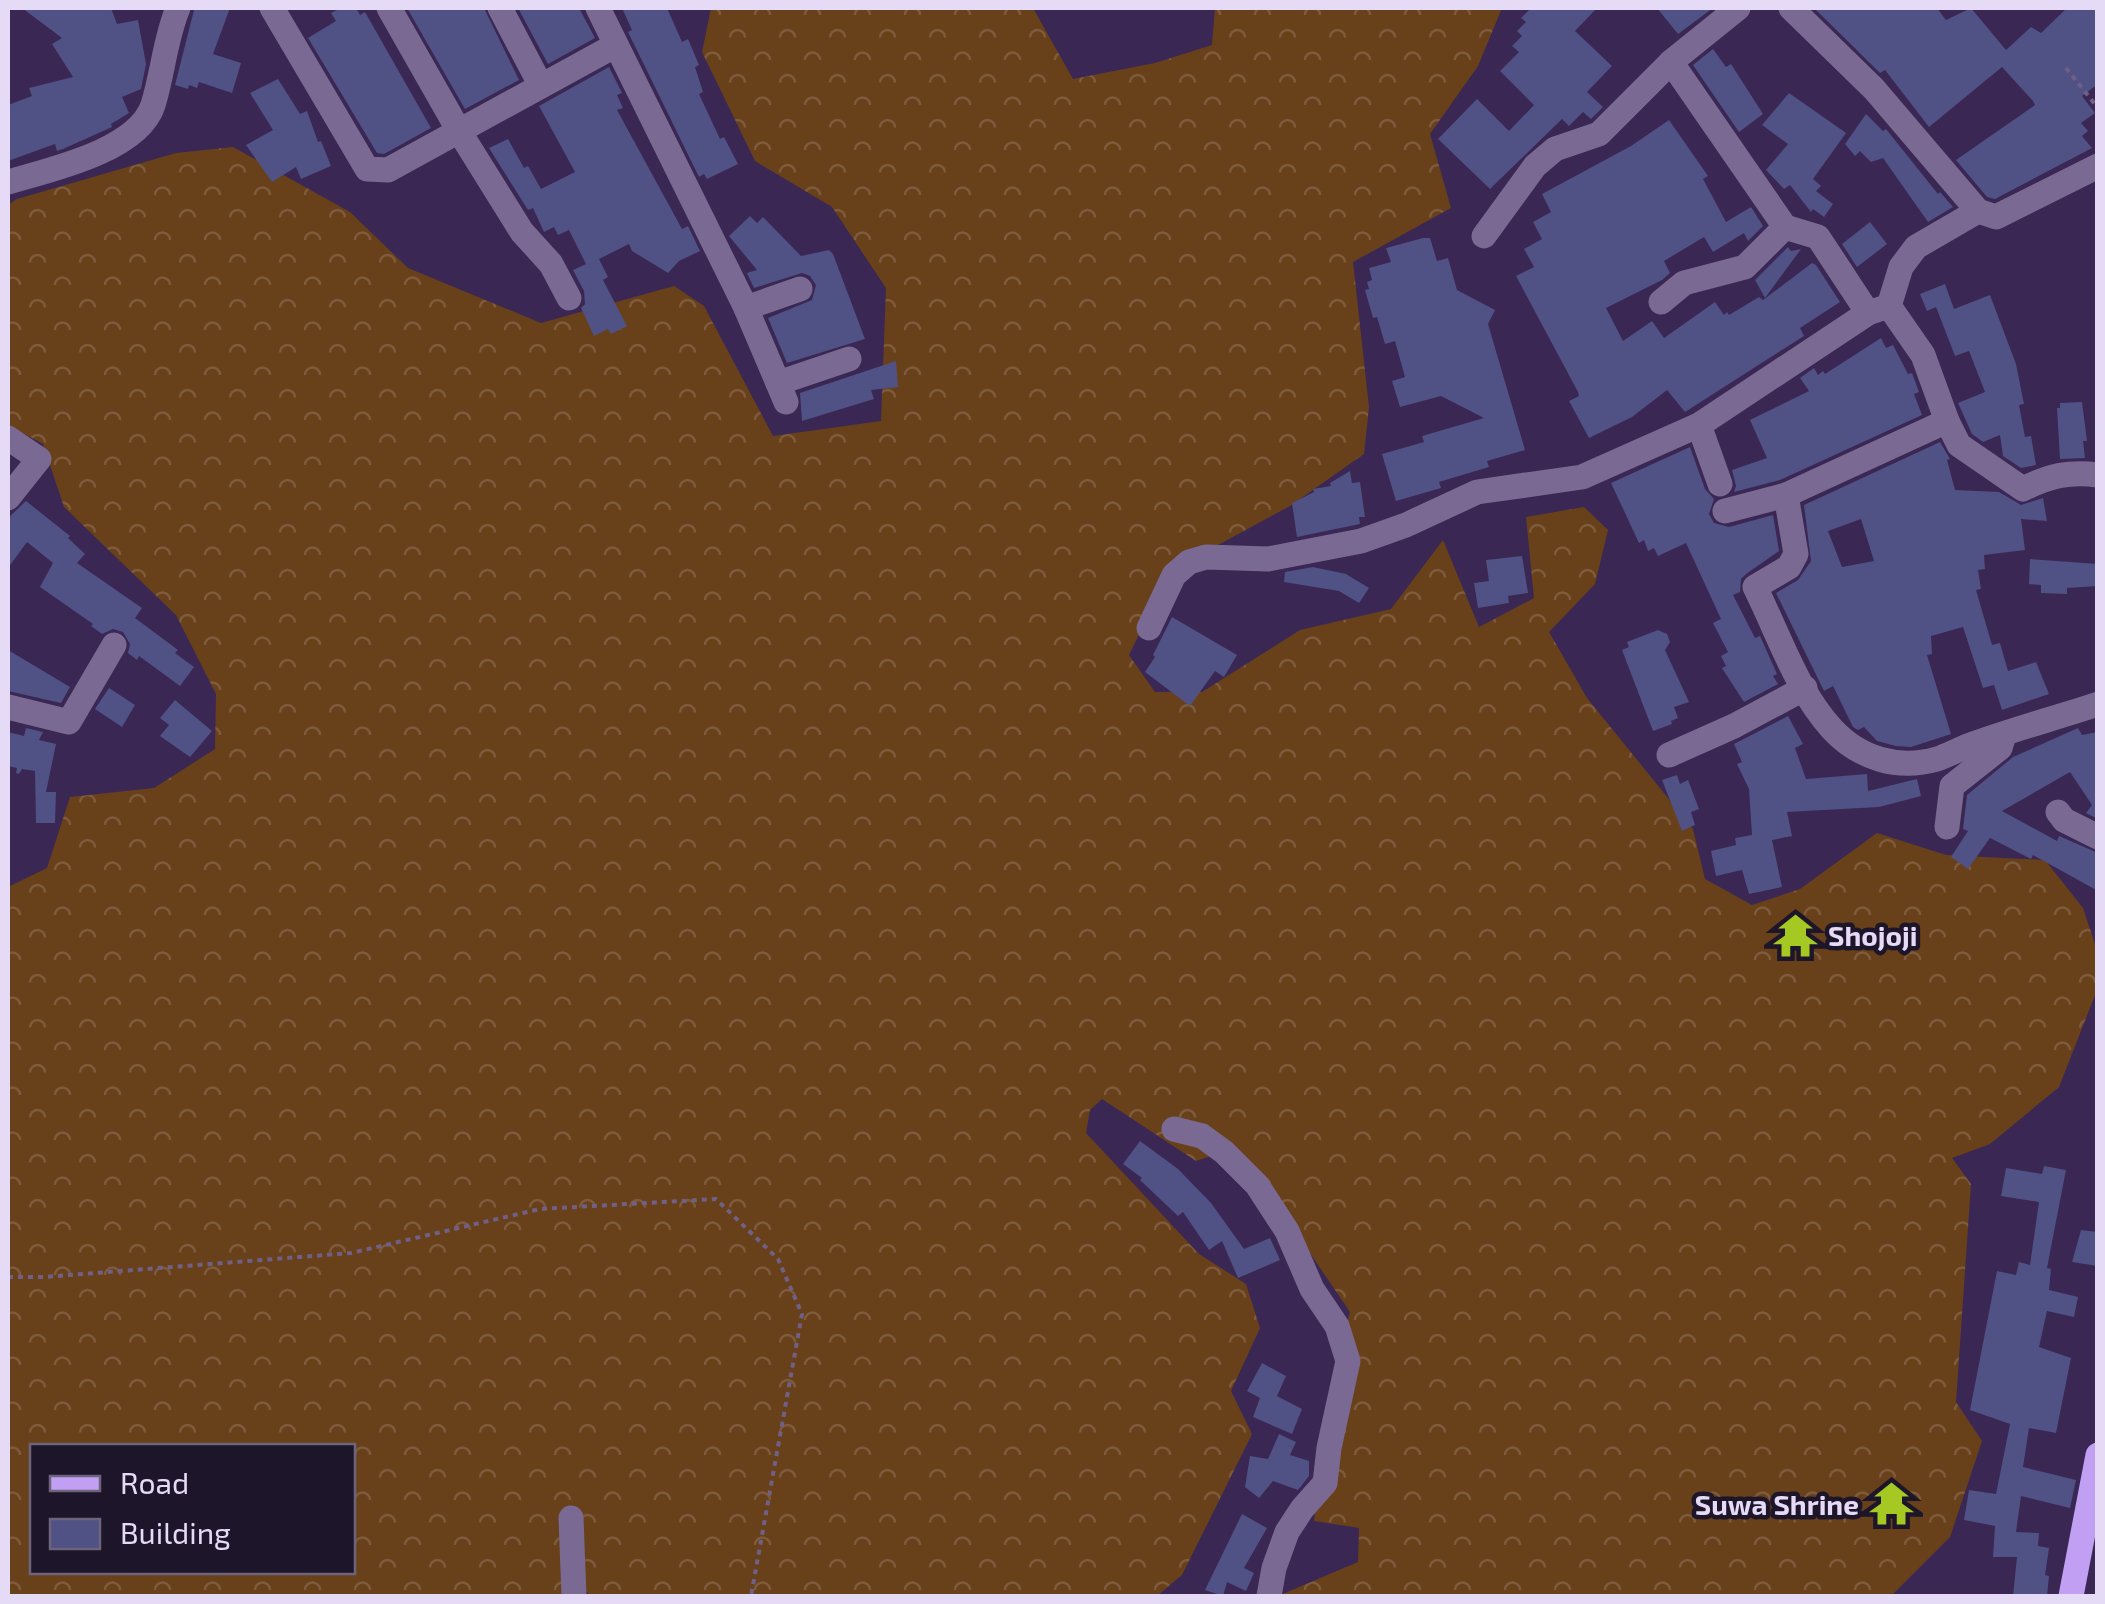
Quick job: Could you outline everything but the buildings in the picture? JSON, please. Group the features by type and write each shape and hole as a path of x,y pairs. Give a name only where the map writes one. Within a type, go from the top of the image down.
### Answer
{"main road":[{"path":"2071,1596 2092,1527 2097,1455"}],"street":[{"path":"8,182 114,145 139,128 152,108 178,8"},
{"path":"272,8 367,168 388,170 616,44"},
{"path":"390,8 522,232 551,264 569,298"},
{"path":"500,8 541,86"},
{"path":"598,8 746,308 782,392 849,358"},
{"path":"1484,236 1535,166 1556,149 1599,134 1671,62 1738,8"},
{"path":"1791,8 1874,90 1978,210 1996,216 2098,166"},
{"path":"1671,62 1785,227 1818,237 1923,355 1959,446 2023,489 2048,476 2098,474"},
{"path":"1149,628 1174,576 1189,562 1206,558 1268,559 1361,542 1406,526 1477,492 1582,478 1699,425 1879,310 1916,247 1978,210"},
{"path":"1661,302 1684,283 1745,268 1785,227"},
{"path":"746,308 800,289"},
{"path":"1725,511 1786,495 1947,421"},
{"path":"1699,425 1720,484"},
{"path":"8,438 38,459 8,498"},
{"path":"1786,495 1796,554 1789,567 1755,587 1805,688 1832,728 1856,749 1883,762 1910,764 1939,758 2098,704"},
{"path":"8,707 68,722 114,646"},
{"path":"1669,755 1805,688"},
{"path":"1946,827 1952,786 2000,748 2008,720 2098,690"},
{"path":"2058,812 2064,820 2098,837"},
{"path":"1174,1129 1202,1136 1256,1185 1288,1230 1312,1290 1337,1326 1348,1361 1325,1483 1287,1532 1269,1596"},
{"path":"571,1518 574,1596"}],"path":[{"path":"2066,68 2098,108"},
{"path":"2090,97 2098,91"},
{"path":"8,1276 44,1277 351,1253 540,1209 716,1199 778,1259 802,1314 750,1596"}],"green space":[{"path":"711,8 1033,8 1073,79 1155,63 1212,45 1215,8 1502,8 1478,66 1430,134 1451,208 1353,262 1369,407 1364,454 1290,506 1170,571 1129,655 1155,692 1202,692 1300,630 1391,609 1443,540 1479,627 1534,598 1526,517 1584,507 1608,530 1595,584 1549,632 1587,698 1693,829 1705,879 1752,905 1800,889 1877,833 1946,855 2045,860 2083,908 2097,950 2097,990 2059,1087 1990,1144 1952,1158 1971,1184 1956,1402 1982,1441 1950,1537 1891,1596 1278,1596 1358,1562 1359,1528 1314,1521 1329,1398 1350,1312 1263,1184 1232,1149 1196,1161 1102,1099 1090,1110 1086,1133 1199,1254 1246,1284 1260,1328 1231,1391 1252,1434 1182,1575 1157,1596 590,1596 585,1590 560,1596 8,1596 8,887 47,868 70,797 154,788 215,749 216,694 176,615 64,507 43,444 8,425 8,205 17,199 176,153 233,147 350,212 408,268 541,323 674,286 704,306 773,436 881,421 886,288 832,207 755,161 702,52"}],"place":[{"name":"Shojoji","path":"1795,935"},
{"name":"Suwa Shrine","path":"1892,1504"}]}
